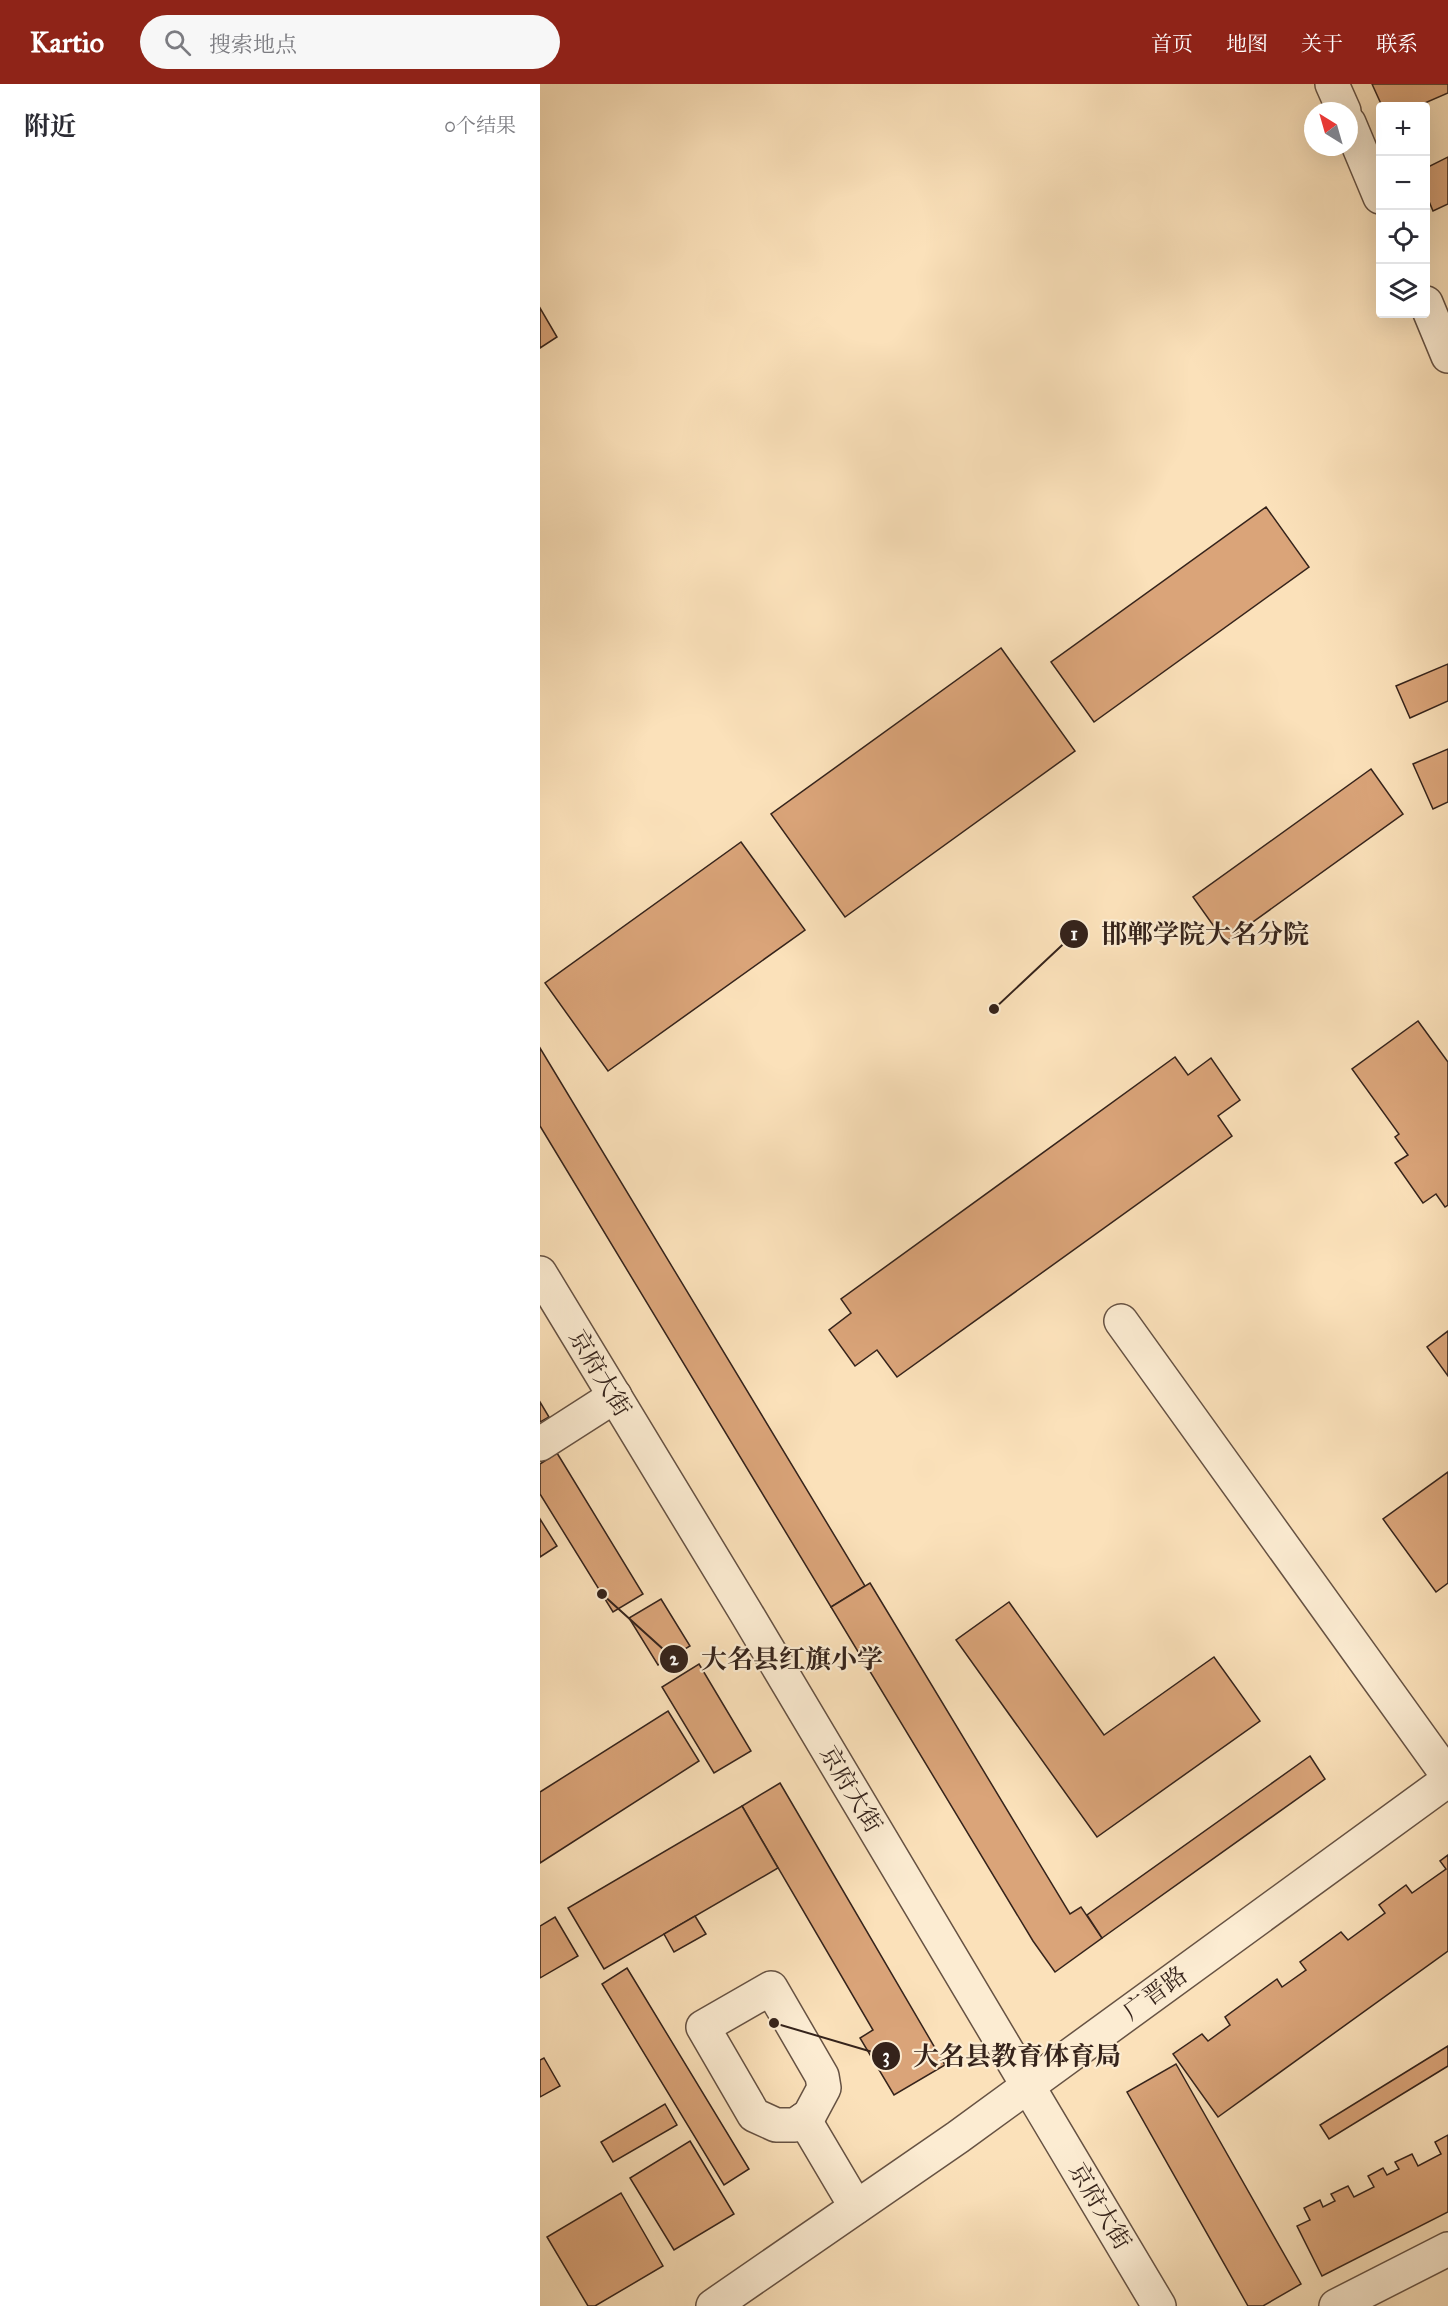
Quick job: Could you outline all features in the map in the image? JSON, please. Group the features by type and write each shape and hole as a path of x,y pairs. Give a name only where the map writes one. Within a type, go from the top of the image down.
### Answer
{"street":[{"path":"1332,84 1340,102"},
{"path":"1358,144 1376,187"},
{"path":"1430,315 1448,356"},
{"name":"京府大街","path":"540,1274 1159,2306"},
{"path":"1121,1321 1448,1778"},
{"path":"540,1444 615,1396"},
{"name":"广晋路","path":"713,2306 1028,2086 1448,1778"},
{"path":"804,2119 856,2207"},
{"path":"1336,2306 1448,2250"}],"building":[{"path":"1372,84 1448,84 1448,93 1427,102 1380,102"},
{"path":"1448,157 1448,204 1433,211 1430,204 1430,166"},
{"path":"540,308 557,337 540,348"},
{"path":"1266,507 1309,567 1094,722 1051,662"},
{"path":"1001,648 1075,751 845,917 771,814"},
{"path":"1448,664 1448,701 1410,718 1396,686"},
{"path":"1448,749 1448,802 1433,809 1413,764"},
{"path":"1371,769 1403,814 1225,942 1193,897"},
{"path":"741,842 805,930 608,1071 545,983"},
{"path":"1418,1021 1448,1062 1448,1205 1445,1207 1436,1194 1423,1203 1395,1163 1408,1155 1395,1137 1399,1134 1352,1069"},
{"path":"540,1048 865,1586 831,1607 540,1126"},
{"path":"1175,1057 1188,1075 1211,1058 1240,1100 1218,1116 1232,1136 897,1377 877,1350 855,1366 829,1330 851,1313 841,1299"},
{"path":"1448,1331 1448,1376 1427,1347"},
{"path":"540,1402 549,1417 540,1422"},
{"path":"557,1453 643,1594 613,1612 540,1494 540,1464"},
{"path":"1448,1472 1448,1583 1436,1592 1383,1519"},
{"path":"540,1519 557,1546 540,1557"},
{"path":"870,1583 1070,1914 1081,1907 1102,1938 1055,1972 1033,1941 831,1607"},
{"path":"661,1599 690,1646 658,1665 629,1618"},
{"path":"1009,1602 1104,1735 1214,1657 1260,1721 1097,1837 956,1640"},
{"path":"699,1664 751,1751 714,1773 662,1687"},
{"path":"668,1711 699,1761 540,1863 540,1792"},
{"path":"1310,1756 1325,1779 1102,1938 1087,1915"},
{"path":"780,1783 945,2065 894,2095 860,2038 873,2030 742,1806"},
{"path":"742,1806 778,1868 604,1969 568,1908"},
{"path":"1448,1855 1448,1951 1218,2117 1173,2054 1202,2034 1208,2041 1230,2025 1225,2017 1277,1979 1282,1987 1306,1970 1300,1962 1341,1932 1348,1940 1385,1913 1379,1905 1406,1885 1412,1893 1446,1869 1440,1861"},
{"path":"695,1916 706,1934 674,1952 664,1934"},
{"path":"555,1917 578,1956 540,1978 540,1926"},
{"path":"627,1968 749,2169 724,2185 602,1984"},
{"path":"1448,2046 1448,2066 1329,2139 1320,2125"},
{"path":"544,2058 560,2086 540,2097 540,2060"},
{"path":"1176,2064 1301,2284 1263,2306 1248,2306 1127,2092"},
{"path":"665,2104 677,2125 613,2162 601,2142"},
{"path":"1448,2135 1448,2212 1322,2276 1297,2226 1310,2220 1304,2208 1320,2200 1323,2207 1335,2201 1331,2194 1348,2186 1354,2197 1374,2187 1368,2176 1383,2168 1387,2175 1399,2169 1395,2162 1412,2154 1418,2166 1441,2154 1435,2142"},
{"path":"690,2141 734,2214 674,2250 630,2178"},
{"path":"621,2193 663,2266 595,2306 588,2306 547,2237"}],"place":[{"name":"邯郸学院大名分院","path":"994,1009"},
{"name":"大名县红旗小学","path":"602,1594"},
{"name":"大名县教育体育局","path":"774,2023"}]}
